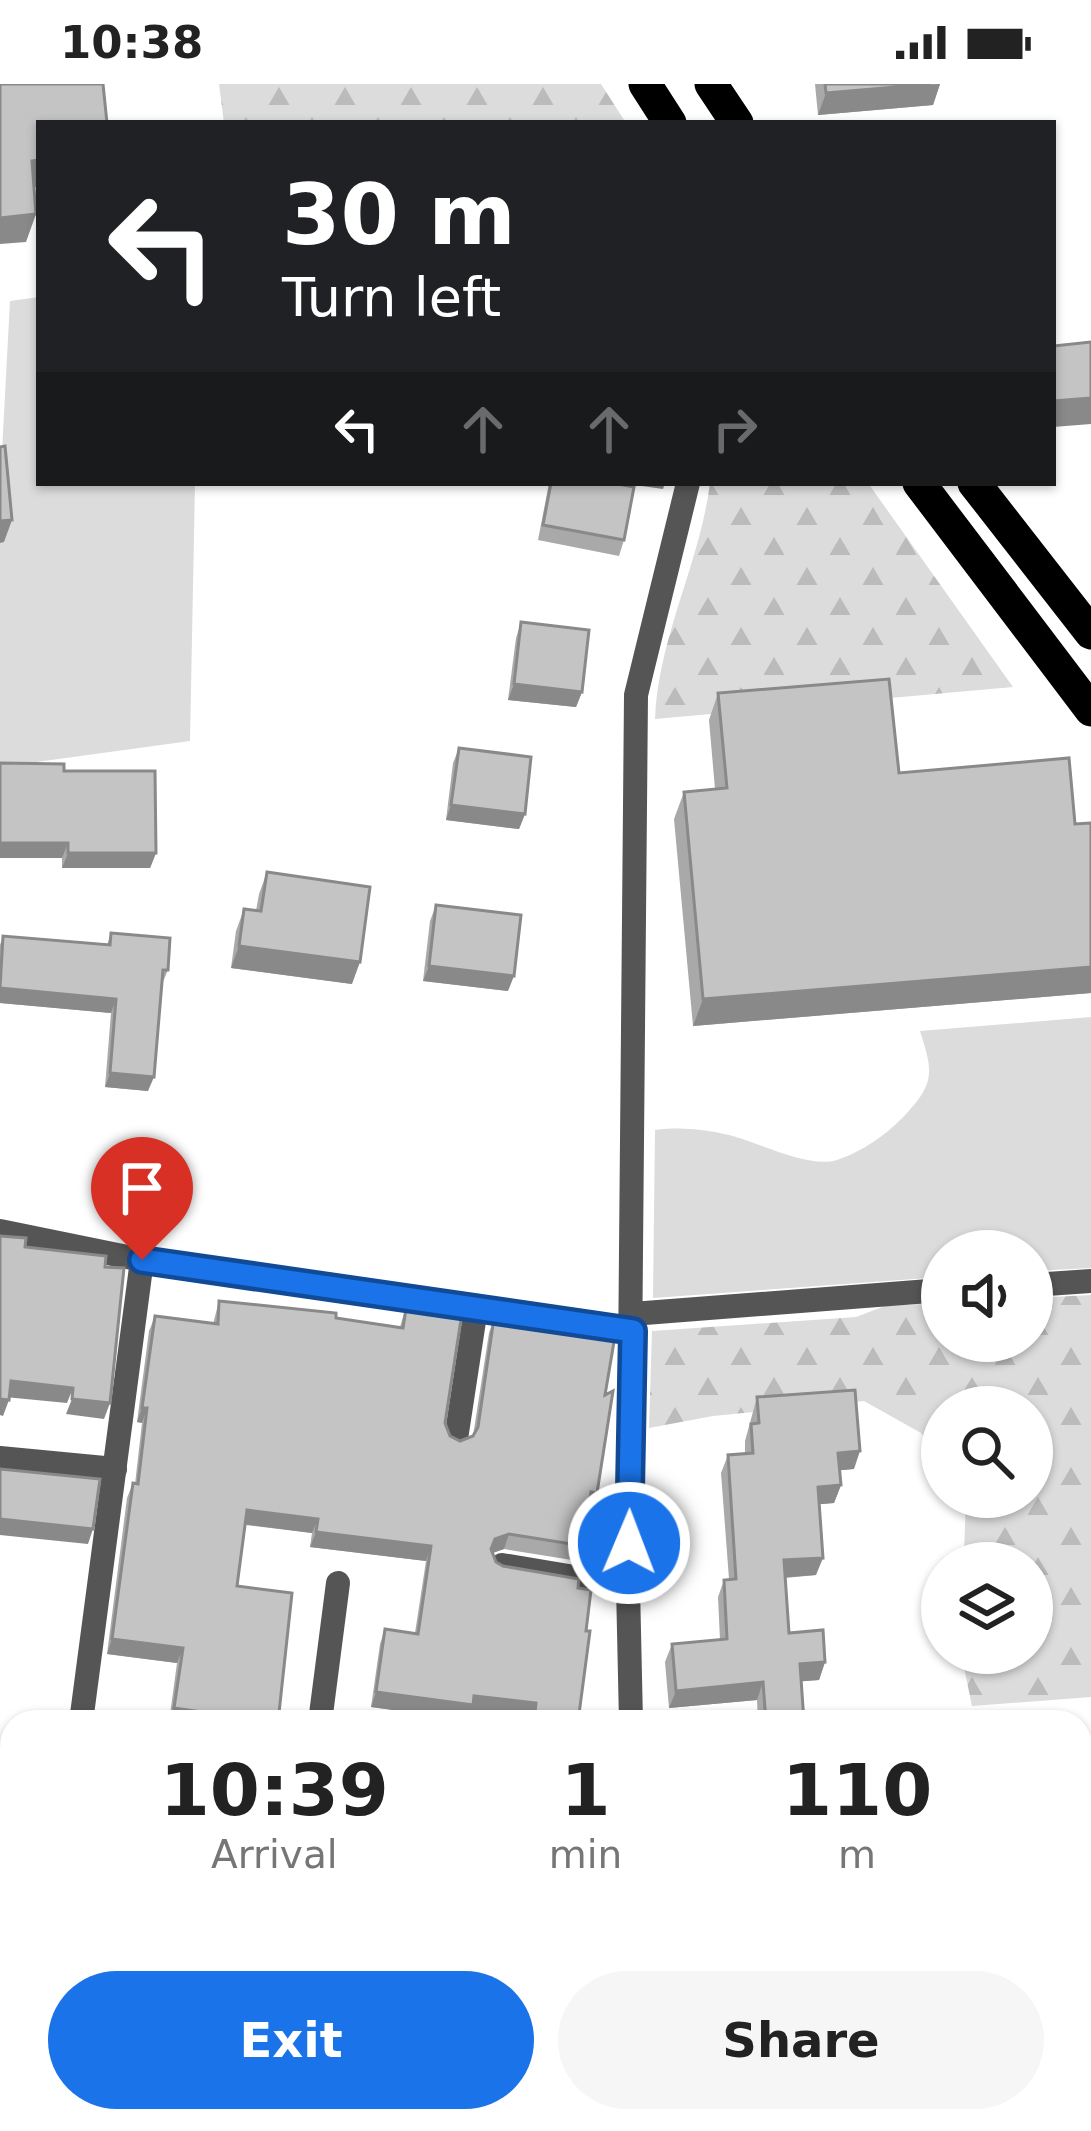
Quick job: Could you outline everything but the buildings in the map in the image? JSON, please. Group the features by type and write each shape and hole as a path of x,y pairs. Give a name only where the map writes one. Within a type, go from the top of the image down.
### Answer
{"highway":[{"path":"645,84 668,120"},
{"path":"711,84 735,120"},
{"path":"921,486 1091,710"},
{"path":"976,486 1091,633"}],"street":[{"path":"631,1710 636,695 687,486"},
{"path":"0,1231 142,1260 476,1308 633,1323 921,1292"},
{"path":"83,1710 142,1260"},
{"path":"1053,1284 1091,1281"},
{"path":"456,1439 476,1308"},
{"path":"0,1458 115,1469"},
{"path":"502,1565 628,1586"},
{"path":"322,1710 338,1583"}],"green space":[{"path":"219,84 601,84 624,120 224,120"},
{"path":"36,297 36,486 195,486 190,741 0,767 0,489 10,301"},
{"path":"710,486 870,486 1013,687 655,719 663,659"},
{"path":"1091,1017 1091,1268 1053,1270 1053,1230 921,1230 921,1279 653,1298 655,1130 711,1131 798,1158 837,1160 883,1135 922,1094 929,1067 920,1031"},
{"path":"1091,1295 1091,1697 972,1706 965,1674 1053,1674 1053,1542 964,1542 965,1518 1053,1518 1053,1386 921,1386 921,1433 864,1401 713,1416 649,1428 652,1331 856,1317 885,1306 921,1304 921,1362 1053,1362 1053,1297"}],"route":[{"path":"142,1260 633,1331 629,1543"}]}
